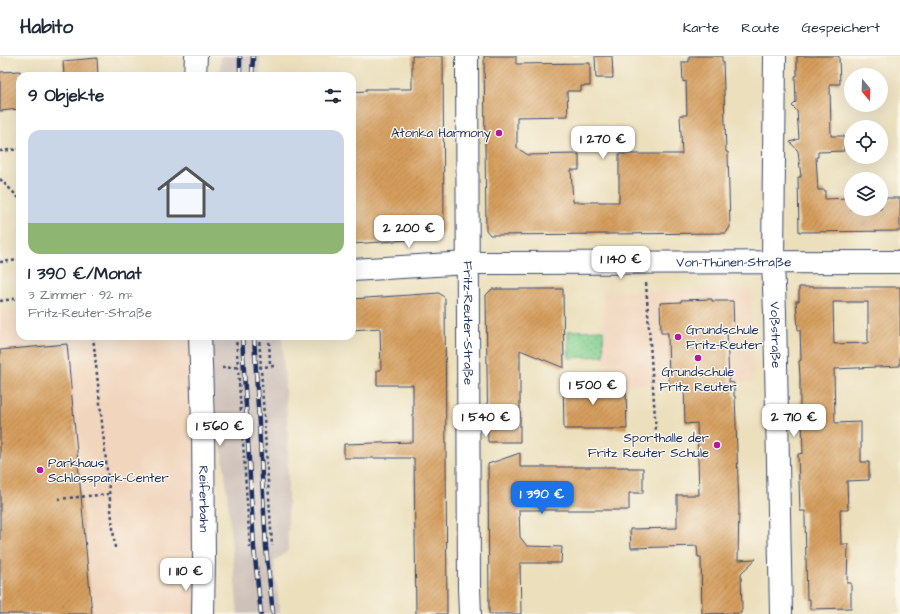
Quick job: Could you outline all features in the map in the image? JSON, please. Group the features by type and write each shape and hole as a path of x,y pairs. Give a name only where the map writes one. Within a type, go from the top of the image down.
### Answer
{"street":[{"path":"195,72 196,56"},
{"name":"Fritz-Reuter-Straße","path":"467,56 470,614"},
{"name":"Voßstraße","path":"775,56 773,262 780,614"},
{"name":"Von-Thünen-Straße","path":"356,270 468,263 900,262"},
{"name":"Reiferbahn","path":"200,340 204,559 203,614"}],"path":[{"path":"0,151 16,149"},
{"path":"0,179 16,194"},
{"path":"0,262 16,260"},
{"path":"645,262 656,432"},
{"path":"0,301 16,299"},
{"path":"93,340 114,548"},
{"path":"236,340 250,548"},
{"path":"259,340 272,546"},
{"path":"269,340 270,366"},
{"path":"260,367 276,366"},
{"path":"224,368 239,368"},
{"path":"58,499 109,494"}],"shaded area":[{"path":"221,56 260,56 260,72 219,72"},
{"name":"Grundschule Fritz-Reuter","path":"751,289 753,382 605,385 603,292"},
{"path":"16,310 16,340 197,340 202,614 0,614 0,312"},
{"path":"208,340 282,340 288,435 288,551 274,562 280,614 238,614 225,472 209,366"}],"green space":[{"path":"603,330 604,356 569,358 568,331"}],"building":[{"path":"412,56 443,56 444,231 438,238 356,244 356,92 366,91 366,89 412,89"},
{"path":"484,56 516,56 516,64 590,63 590,86 581,86 581,91 567,91 568,116 517,117 517,148 528,155 579,154 579,170 571,170 573,202 619,202 619,154 682,154 680,115 687,115 686,81 683,82 682,62 689,62 689,56 722,56 726,152 728,152 730,227 726,233 490,235 486,230"},
{"path":"595,56 612,56 613,78 596,78"},
{"path":"797,56 839,56 840,84 830,84 831,136 844,136 844,151 818,152 818,157 816,157 818,190 825,190 825,199 844,198 844,216 888,216 888,198 900,198 900,231 799,232 798,177 801,177 798,151 790,142 799,139 797,111 792,106 796,102 795,76 797,76"},
{"path":"97,58 98,72 64,72 63,61"},
{"path":"20,71 16,72 16,109 0,111 0,72"},
{"path":"799,287 900,287 900,366 834,369 835,423 861,422 861,462 869,462 869,480 847,481 848,510 840,510 841,544 848,544 847,583 851,583 851,608 810,609 810,599 807,599 805,511 800,511 798,454 803,453 802,420 800,420 800,330 798,330 796,301 799,301","holes":["833,302 868,302 868,343 834,344"]},
{"path":"492,289 563,289 564,368 520,350 520,442 488,442 486,295"},
{"path":"439,293 445,298 447,614 416,614 414,458 344,458 344,444 413,442 413,385 377,385 377,370 381,370 380,328 356,330 356,299"},
{"path":"712,299 712,301 733,301 734,331 727,331 729,382 734,383 735,396 739,507 738,560 756,559 741,573 741,613 702,614 701,557 698,557 697,546 631,548 630,529 677,528 677,495 699,495 697,423 685,424 684,384 669,384 668,333 661,333 660,303 681,302 681,300"},
{"name":"Parkhaus Schlosspark-Center","path":"67,344 92,614 0,614 0,350"},
{"path":"563,376 592,376 592,391 626,390 627,429 564,429"},
{"path":"520,453 520,467 643,468 643,493 629,493 629,510 519,510 520,537 527,546 562,547 561,563 520,563 521,614 489,614 488,464"}],"railway":[{"path":"240,56 240,72"},
{"path":"252,72 253,56"},
{"path":"242,340 254,548 261,614"},
{"path":"254,340 266,547 273,614"}],"place":[{"name":"Atonka Harmony","path":"499,133"},
{"name":"Grundschule Fritz-Reuter","path":"678,337"},
{"name":"Grundschule Fritz Reuter","path":"698,358"},
{"name":"Sporthalle der Fritz Reuter Schule","path":"717,445"},
{"name":"Parkhaus Schlosspark-Center","path":"40,470"}]}
